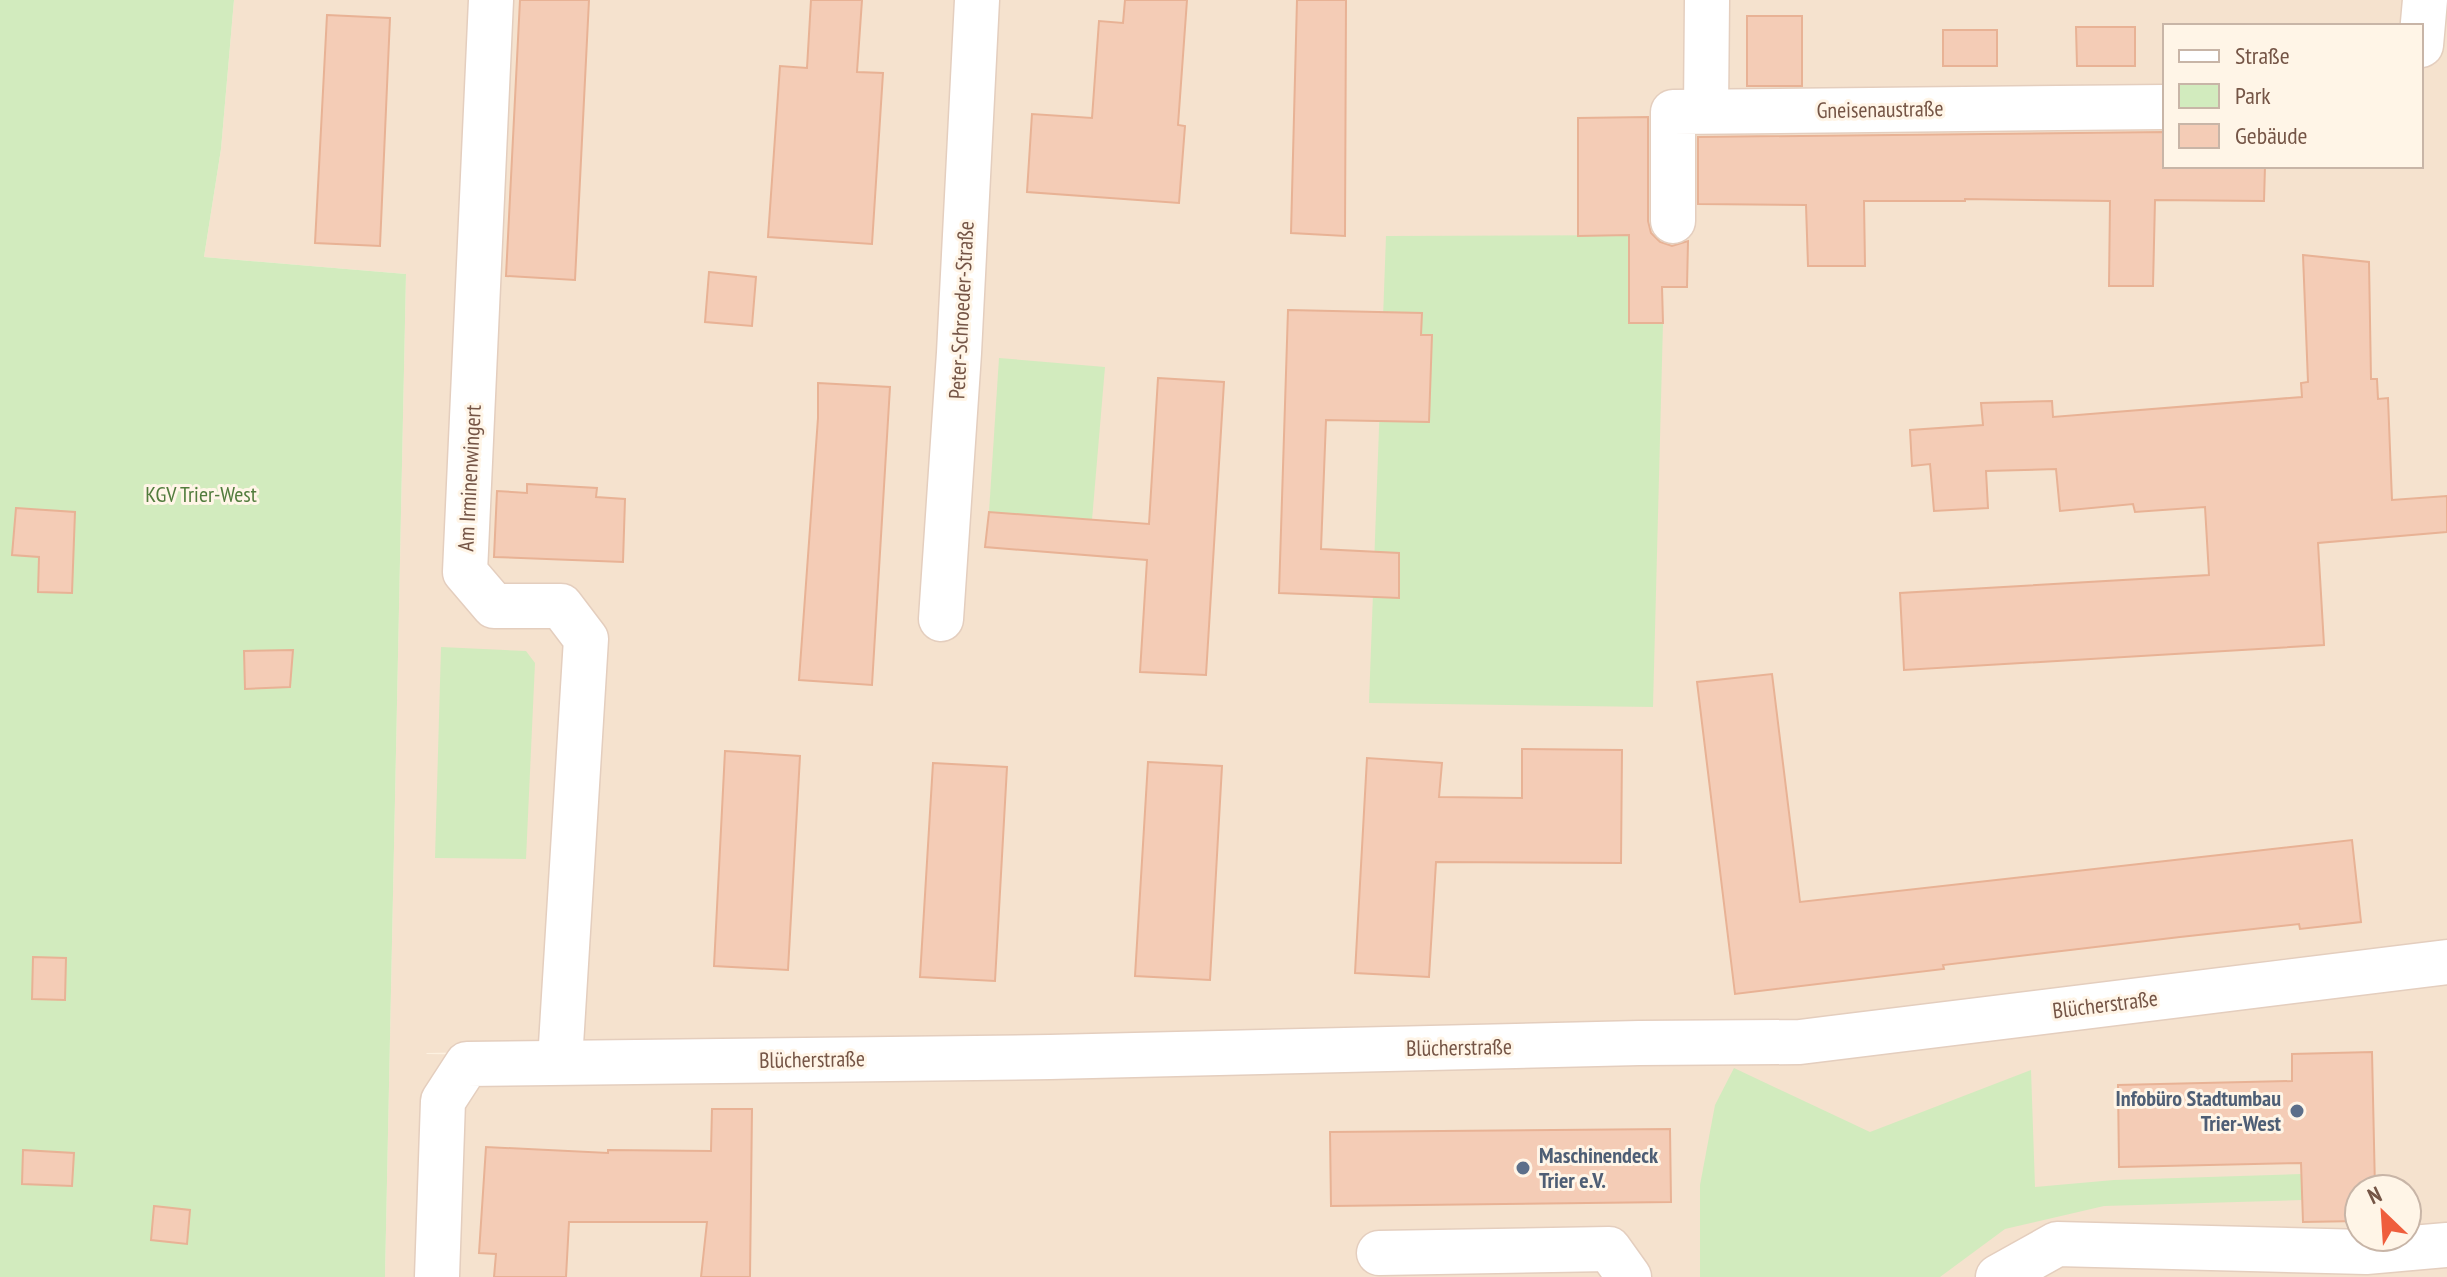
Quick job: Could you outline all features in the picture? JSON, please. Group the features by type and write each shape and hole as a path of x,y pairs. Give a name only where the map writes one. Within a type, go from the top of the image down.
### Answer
{"street":[{"name":"Am Irminenwingert","path":"491,0 465,572 494,606 561,606 586,639 560,1061"},
{"name":"Peter-Schroeder-Straße","path":"941,619 959,353 977,0"},
{"path":"1706,111 1707,0"},
{"path":"2423,24 2425,0"},
{"name":"Gneisenaustraße","path":"1673,221 1673,112 2163,107"},
{"name":"Blücherstraße","path":"437,1277 443,1101 467,1064 1050,1057 1800,1042 2447,962"},
{"path":"1998,1277 2057,1244 2366,1252 2447,1245"},
{"path":"1379,1253 1609,1249 1629,1277"}],"shaded area":[{"path":"234,0 2447,0 2447,940 2255,962 2447,950 2447,1277 385,1277 406,274 204,257 221,149","holes":["1018,1042 772,1059 426,1054"]}],"green space":[{"name":"KGV Trier-West","path":"0,0 234,0 221,149 204,257 406,274 385,1277 0,1277"},
{"path":"1660,235 1663,323 1653,707 1369,703 1386,236"},
{"path":"999,358 1105,367 1092,520 989,512"},
{"path":"441,647 526,651 535,663 526,859 435,858"},
{"path":"1734,1068 1870,1132 2031,1070 2035,1187 2114,1180 2301,1174 2302,1200 2104,1206 2005,1229 1940,1277 1700,1277 1700,1185 1715,1105"}],"building":[{"path":"520,0 589,0 575,280 506,276"},
{"path":"811,0 862,0 857,72 883,73 872,244 768,237 780,66 807,68"},
{"path":"1125,0 1187,0 1178,125 1185,126 1179,203 1027,192 1032,114 1092,118 1099,21 1123,23"},
{"path":"1297,0 1346,0 1345,236 1291,233"},
{"path":"327,15 390,18 380,246 315,243"},
{"path":"1747,16 1802,16 1802,86 1747,86"},
{"path":"2076,27 2135,27 2135,66 2077,66"},
{"path":"1943,30 1997,30 1997,66 1943,66"},
{"path":"1648,117 1648,221 1651,233 1660,242 1672,246 1688,241 1687,287 1662,287 1663,323 1629,323 1629,235 1578,236 1578,118"},
{"path":"2163,132 2163,168 2265,168 2264,201 2155,200 2153,286 2109,286 2110,201 1864,201 1865,266 1808,266 1806,205 1698,204 1698,137"},
{"path":"2303,255 2369,262 2371,379 2377,379 2378,399 2388,398 2392,500 2447,496 2447,532 2318,543 2324,645 1904,670 1900,593 2209,575 2205,507 2135,512 2133,504 2060,511 2056,469 1986,471 1988,508 1934,511 1930,464 1912,466 1910,430 1983,425 1981,403 2052,401 2053,417 2302,397 2301,383 2308,382"},
{"path":"709,272 756,277 752,326 705,322"},
{"path":"1288,310 1422,313 1421,335 1432,335 1429,422 1326,420 1321,549 1399,553 1399,598 1279,593"},
{"path":"1158,378 1224,382 1206,675 1140,672 1147,560 985,547 989,512 1149,524"},
{"path":"818,383 890,387 872,685 799,680"},
{"path":"527,484 597,488 596,497 625,499 623,562 494,557 497,491 527,493"},
{"path":"16,508 75,512 72,593 38,592 39,557 12,555"},
{"path":"293,650 290,687 245,689 244,651"},
{"path":"1772,674 1800,902 2352,840 2361,922 2300,929 2299,924 2180,937 1735,994 1697,682"},
{"path":"1522,749 1622,750 1621,863 1436,862 1429,977 1355,973 1367,758 1442,763 1439,797 1522,798"},
{"path":"725,751 800,756 788,970 714,966"},
{"path":"1148,762 1222,766 1210,980 1135,976"},
{"path":"933,763 1007,767 995,981 920,977"},
{"path":"33,957 66,958 65,1000 32,999"},
{"path":"2372,1052 2375,1173 2343,1173 2343,1221 2303,1222 2301,1163 2119,1167 2118,1085 2292,1081 2292,1054"},
{"path":"712,1109 752,1109 750,1277 701,1277 707,1222 569,1222 566,1277 494,1277 496,1254 479,1253 486,1147 608,1153 608,1150 711,1151"},
{"path":"1670,1129 1671,1202 1331,1206 1330,1132"},
{"path":"23,1150 74,1153 72,1186 22,1184"},
{"path":"154,1206 190,1210 187,1244 151,1240"}],"place":[{"name":"Infobüro Stadtumbau Trier-West","path":"2297,1111"},
{"name":"Maschinendeck Trier e.V.","path":"1523,1168"}]}
